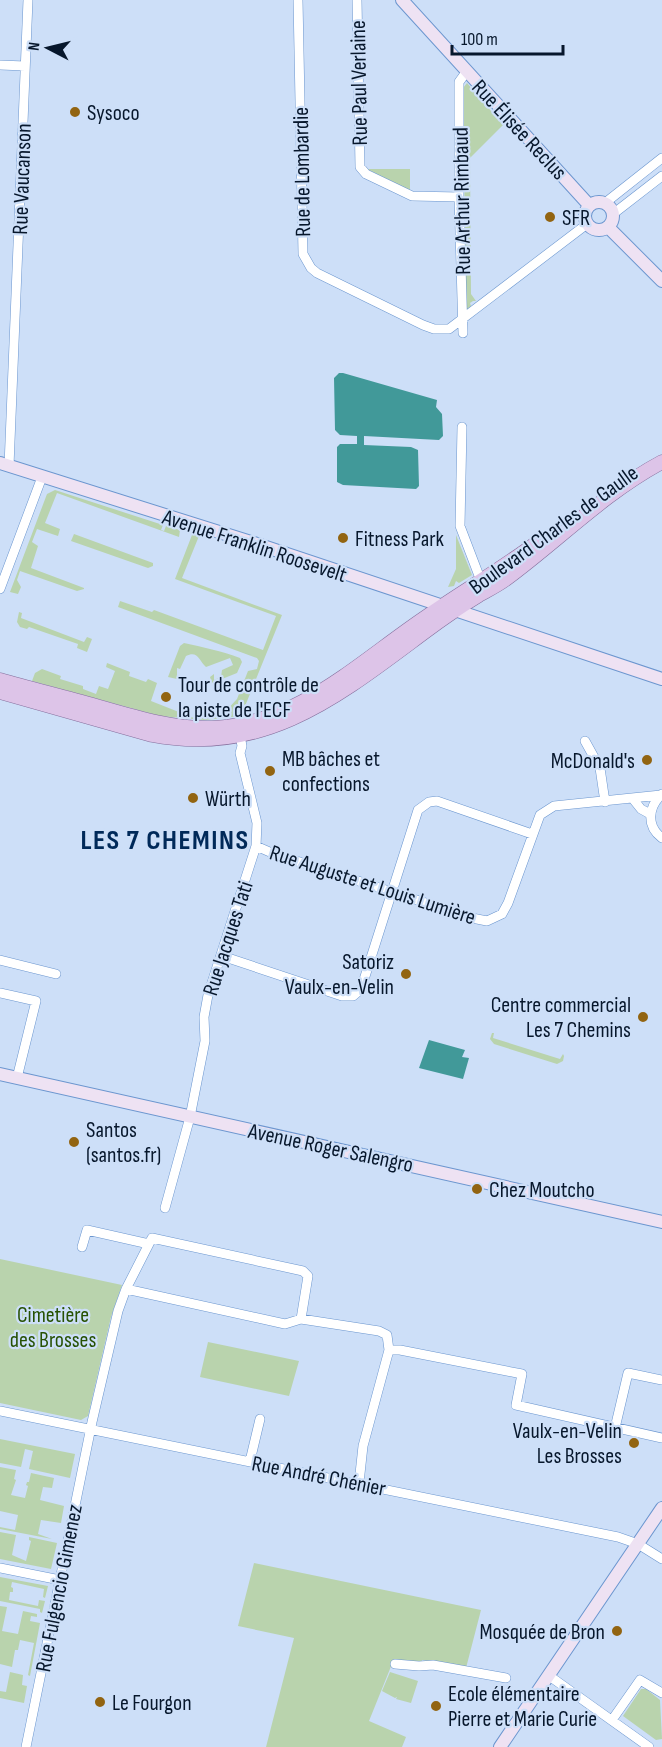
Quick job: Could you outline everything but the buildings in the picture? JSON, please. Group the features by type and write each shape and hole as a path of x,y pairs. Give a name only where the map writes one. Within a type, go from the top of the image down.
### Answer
{"main road":[{"name":"Boulevard Charles de Gaulle","path":"450,608 482,580 499,571 631,471 662,453"},
{"name":"Boulevard Charles de Gaulle","path":"450,608 506,580 622,486 662,462"},
{"path":"0,692 166,737 209,740 240,736 278,725 317,708 450,608"},
{"path":"0,680 160,724 203,728 240,736"}],"street":[{"name":"Rue Vaucanson","path":"4,465 28,0"},
{"name":"Rue de Lombardie","path":"298,0 302,243 303,254 317,273 423,326 434,329 449,328 463,320 587,224"},
{"name":"Rue Paul Verlaine","path":"357,0 360,167 366,174 412,196 459,197"},
{"name":"Rue Élisée Reclus","path":"402,0 589,205"},
{"path":"0,65 26,66"},
{"name":"Rue Arthur Rimbaud","path":"463,333 459,197 459,82 466,71"},
{"path":"605,202 662,158"},
{"path":"613,214 662,176"},
{"path":"596,201 605,202 612,209 613,219 608,227 595,230 587,224 584,212 596,201"},
{"path":"608,227 662,281"},
{"path":"462,427 460,526 482,580"},
{"name":"Avenue Franklin Roosevelt","path":"4,465 254,543 662,679"},
{"path":"0,589 42,477"},
{"name":"Avenue Franklin Roosevelt","path":"510,627 530,629 662,670"},
{"name":"Rue Jacques Tati","path":"165,1208 190,1117 205,1041 204,1017 208,995 256,846 257,823 253,800 255,797 246,752 240,736"},
{"path":"585,741 600,768 605,802"},
{"path":"661,795 650,814 652,826 662,838"},
{"name":"Rue Auguste et Louis Lumière","path":"256,846 472,918 488,921 502,914 508,903 540,815 554,806 661,795"},
{"path":"633,799 650,814"},
{"path":"222,956 342,996 354,996 361,989 418,810 429,802 436,801 532,834"},
{"path":"0,960 56,974"},
{"path":"0,993 36,1001 17,1078"},
{"name":"Avenue Roger Salengro","path":"0,1074 662,1222"},
{"path":"82,1246 87,1230 303,1271 308,1276 301,1319"},
{"name":"Rue Fulgencio Gimenez","path":"26,1747 90,1429 118,1311 126,1289 150,1241"},
{"path":"126,1289 285,1324 301,1319 379,1331 387,1335 389,1350 363,1446 359,1483"},
{"path":"389,1350 424,1354 522,1374 516,1405 662,1438"},
{"path":"615,1428 628,1373 662,1380"},
{"name":"Rue André Chénier","path":"0,1411 615,1537 638,1544 662,1559"},
{"path":"250,1461 260,1419"},
{"path":"500,1747 662,1508"},
{"path":"0,1568 60,1580"},
{"path":"395,1664 433,1665 506,1678"},
{"path":"548,1676 649,1747"},
{"path":"612,1720 640,1680 662,1693"}],"green space":[{"path":"467,83 503,125 470,158 471,294 476,301 470,303 471,306 466,310 463,88"},
{"path":"367,169 410,169 410,191"},
{"path":"55,490 163,525 161,530 164,531 166,526 180,530 179,537 57,493 45,523 60,529 58,536 37,529 32,542 38,546 31,568 84,589 77,591 20,571 17,580 21,587 18,594 10,592 47,494"},
{"path":"74,534 153,563 153,566 148,568 71,541"},
{"path":"194,534 199,536 182,578 282,615 241,716 205,720 160,716 32,681 35,673 42,669 96,694 99,686 108,689 115,671 106,667 107,663 130,672 129,676 157,683 151,701 194,718 217,716 224,713 237,699 248,671 257,669 259,661 257,658 118,607 120,601 152,612 154,610 263,650 276,616 175,579"},
{"path":"456,535 472,575 448,587 456,569"},
{"path":"19,612 22,613 21,618 84,642 87,637 92,639 87,652 77,648 78,644 29,627 27,629 20,627 17,622"},
{"path":"184,643 240,658 242,662 237,673 212,683 210,677 214,674 214,680 221,677 222,670 233,665 230,658 206,667 193,654 186,656 180,669 177,668 177,679 168,677 180,646"},
{"path":"494,1033 493,1038 560,1059 563,1054 563,1061 557,1064 494,1044 490,1039"},
{"name":"Cimetière des Brosses","path":"0,1259 122,1285 111,1317 88,1416 81,1420 0,1403"},
{"path":"208,1342 299,1361 289,1396 200,1377"},
{"path":"0,1439 75,1454 70,1478 29,1469 33,1451 25,1449 21,1467 0,1463"},
{"path":"0,1467 16,1470 14,1479 16,1480 11,1495 25,1498 28,1486 26,1485 31,1473 54,1478 52,1488 43,1487 40,1500 64,1506 61,1523 41,1520 38,1534 52,1539 0,1529 0,1527 15,1530 18,1515 0,1511"},
{"path":"0,1532 16,1535 12,1555 26,1561 31,1541 29,1537 57,1543 51,1569 0,1559"},
{"path":"254,1563 481,1610 466,1668 422,1660 421,1664 394,1659 369,1721 406,1737 402,1747 266,1747 294,1638 238,1626"},
{"path":"0,1577 48,1586 45,1598 43,1597 44,1589 12,1582 13,1592 10,1592 9,1600 38,1606 39,1600 45,1601 42,1613 40,1609 0,1601"},
{"path":"0,1606 7,1607 2,1631 18,1634 23,1611 37,1614 37,1617 31,1616 30,1621 40,1623 30,1676 28,1675 34,1643 20,1640 18,1650 15,1650 12,1667 0,1664"},
{"path":"10,1672 23,1675 22,1685 27,1686 24,1703 0,1698 0,1691 6,1692"},
{"path":"390,1672 418,1681 411,1703 396,1699 397,1697 382,1691"},
{"path":"641,1689 646,1689 660,1700 662,1739 656,1740 623,1716"}],"shaded area":[{"path":"339,373 437,400 436,407 442,414 443,436 439,440 364,436 364,445 411,447 418,450 419,486 416,489 343,485 337,482 337,447 340,444 357,444 357,436 340,435 335,430 334,378"},
{"path":"429,1040 465,1050 462,1057 469,1058 463,1079 419,1068"}],"place":[{"name":"Sysoco","path":"75,112"},
{"name":"SFR","path":"550,217"},
{"name":"Fitness Park","path":"343,538"},
{"name":"Tour de contrôle de la piste de l'ECF","path":"166,697"},
{"name":"McDonald's","path":"647,760"},
{"name":"MB bâches et confections","path":"270,771"},
{"name":"Würth","path":"193,798"},
{"name":"Satoriz Vaulx-en-Velin","path":"406,974"},
{"name":"Centre commercial Les 7 Chemins","path":"643,1017"},
{"name":"Santos (santos.fr)","path":"74,1142"},
{"name":"Chez Moutcho","path":"477,1189"},
{"name":"Vaulx-en-Velin Les Brosses","path":"634,1443"},
{"name":"Mosquée de Bron","path":"617,1631"},
{"name":"Le Fourgon","path":"100,1702"},
{"name":"Ecole élémentaire Pierre et Marie Curie","path":"436,1706"}],"district":[{"name":"LES 7 CHEMINS","path":"165,839"}]}
